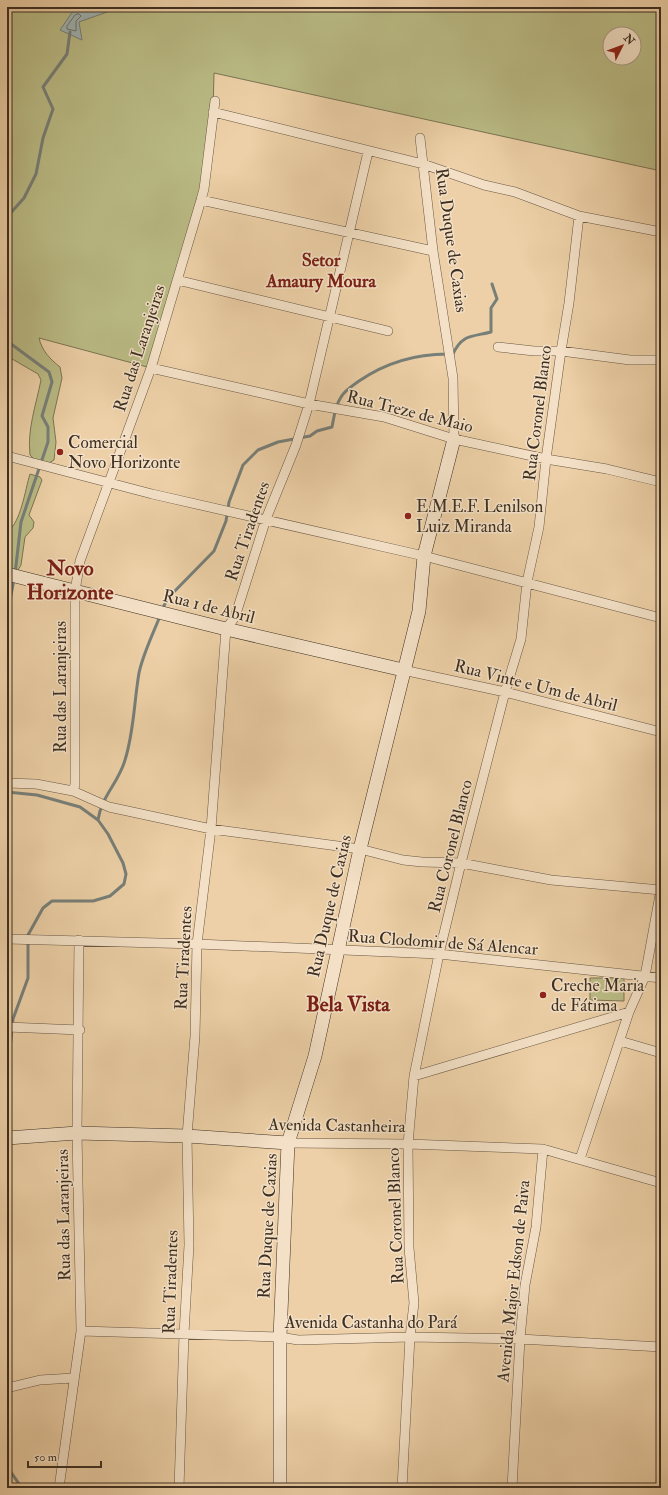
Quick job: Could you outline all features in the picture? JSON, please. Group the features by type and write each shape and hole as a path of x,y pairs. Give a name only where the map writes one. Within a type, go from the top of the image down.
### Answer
{"street":[{"name":"Rua das Laranjeiras","path":"73,791 75,785 75,591 80,561 151,368 201,200 204,189 215,101"},
{"path":"213,112 368,152 423,164 484,185 515,192 579,216 661,232"},
{"name":"Rua Duque de Caxias","path":"280,1488 280,1337 288,1143 315,1056 336,951 403,670 419,611 424,556 454,439 454,378 433,251 420,138"},
{"path":"309,404 368,152"},
{"path":"201,200 433,251"},
{"name":"Rua Coronel Blanco","path":"402,1488 410,1338 414,1303 409,1248 408,1144 414,1076 439,954 461,863 505,692 521,639 528,582 539,528 546,459 569,303 579,216"},
{"path":"177,280 388,331"},
{"path":"498,347 534,351 561,351 630,360 661,360"},
{"name":"Rua Treze de Maio","path":"151,368 309,404 384,417 454,439 546,459 607,469 661,482"},
{"name":"Rua Tiradentes","path":"179,1488 188,1245 187,1136 195,1036 197,944 211,829 226,629 235,617 266,519 296,445 309,404"},
{"path":"7,456 48,466 109,484 424,556 661,618"},
{"name":"Rua 1 de Abril","path":"8,575 226,629 403,670"},
{"name":"Rua Vinte e Um de Abril","path":"403,670 505,692 661,732"},
{"path":"7,783 36,784 73,791 109,807 211,829 360,849 416,861 461,863 551,880 661,889 645,976 628,1012 620,1041 580,1159"},
{"name":"Rua Clodomir de Sá Alencar","path":"7,939 197,944 336,951 439,954 661,978"},
{"name":"Rua das Laranjeiras","path":"59,1488 73,1378 81,1332 77,1133 80,1030 80,940"},
{"path":"414,1076 628,1012"},
{"path":"8,1027 80,1030"},
{"path":"620,1041 661,1053"},
{"name":"Avenida Castanheira","path":"7,1138 77,1133 187,1136 288,1143 408,1144 543,1149 661,1183"},
{"name":"Avenida Major Edson de Paiva","path":"512,1488 520,1339 525,1285 536,1227 543,1149"},
{"name":"Avenida Castanha do Pará","path":"81,1332 280,1337 298,1340 410,1338 520,1339 661,1347"},
{"path":"7,1388 40,1380 73,1378"}],"green space":[{"path":"7,7 661,7 661,171 214,73 213,112 201,200 151,368 39,338 42,347 47,354 60,367 62,378 53,418 56,442 54,460 49,463 34,459 30,455 29,446 31,427 41,380 38,374 7,356"},
{"path":"30,474 40,477 42,480 29,515 34,522 33,528 25,537 21,565 17,572 8,567 11,549 8,531 16,521"},
{"path":"590,978 624,978 624,1001 590,1000"}],"water":[{"path":"90,7 121,7 79,22 82,40 60,30 73,11"}],"waterway":[{"path":"7,255 7,217 24,198 36,174 43,138 53,109 43,87 67,54 70,32"},
{"path":"162,609 169,597 214,551 226,521 229,502 243,465 258,450 278,442 310,436 317,431 332,427 337,404 345,392 359,381 381,368 392,363 416,357 453,354 460,343 468,337 491,332 491,308 497,299 492,284"},
{"path":"7,341 49,372 52,382 42,416 48,427 48,442 21,522 15,574"},
{"path":"7,609 9,606 14,579"},
{"path":"98,820 106,797 119,775 125,760 132,728 139,673 160,616"},
{"path":"7,792 37,795 80,807 98,820 108,834 123,863 126,874 124,884 110,896 93,901 52,901 43,908 28,935 28,978 13,1019 9,1058 10,1071 7,1081"},
{"path":"7,1438 10,1445 9,1468 21,1488"}],"place":[{"name":"Comercial Novo Horizonte","path":"60,452"},
{"name":"E.M.E.F. Lenilson Luiz Miranda","path":"408,516"},
{"name":"Creche Maria de Fátima","path":"543,995"}],"district":[{"name":"Setor Amaury Moura","path":"321,270"},
{"name":"Novo Horizonte","path":"70,580"},
{"name":"Bela Vista","path":"348,1004"}]}
